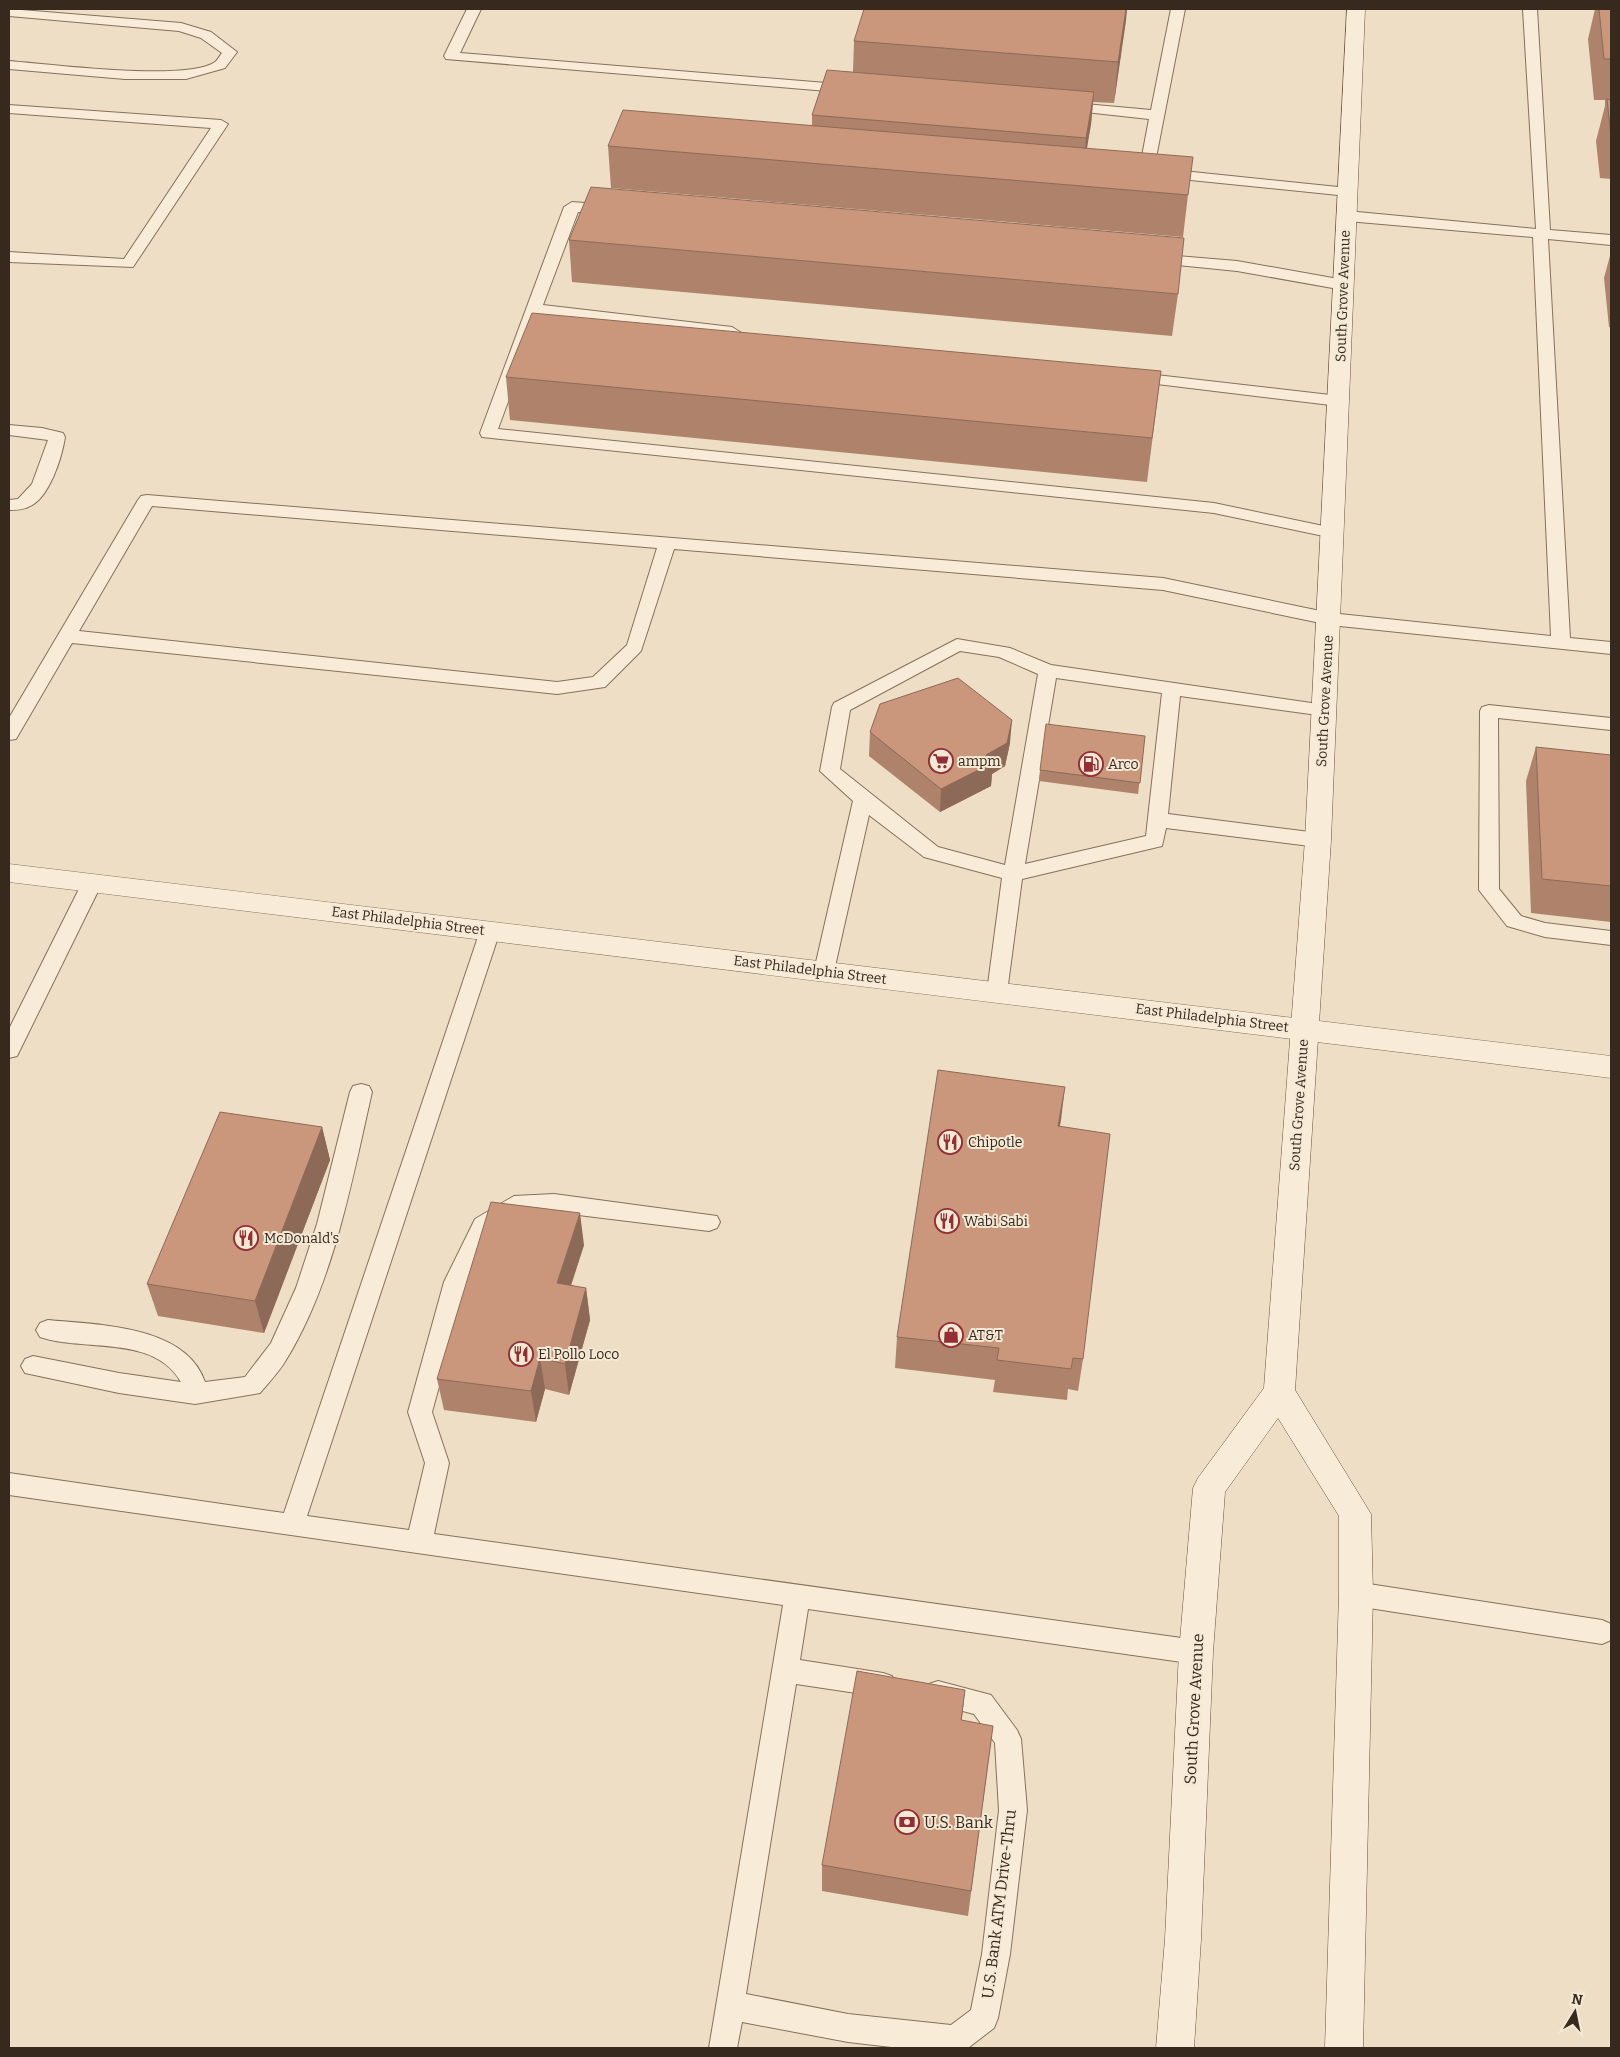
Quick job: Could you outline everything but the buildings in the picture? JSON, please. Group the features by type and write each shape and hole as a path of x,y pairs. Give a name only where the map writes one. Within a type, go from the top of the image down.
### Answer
{"main road":[{"name":"South Grove Avenue","path":"1175,2048 1183,1939 1196,1652 1209,1488 1279,1392 1318,840 1330,619 1356,9"},
{"name":"East Philadelphia Street","path":"9,873 1611,1067"},
{"path":"1279,1392 1355,1514 1356,1594 1344,2048"}],"lane":[{"path":"474,9 451,56 866,90"},
{"path":"1178,9 1146,172 1348,192"},
{"path":"1530,9 1544,228 1540,233 1561,643"},
{"path":"9,12 181,27 206,36 230,52 220,65 186,75 125,75 9,65"},
{"path":"1054,105 1158,115"},
{"path":"9,109 221,124 128,264 9,257"},
{"path":"621,211 572,207 488,433 1214,508 1333,533"},
{"path":"1347,216 1611,240"},
{"path":"1138,257 1237,266 1344,285"},
{"path":"534,309 750,334"},
{"path":"1113,375 1339,401"},
{"path":"9,430 42,433 57,438 55,455 32,497 24,503 9,505"},
{"path":"9,734 147,500 1163,584 1330,619 1611,648"},
{"path":"66,636 557,688 598,683 635,647 667,543"},
{"path":"1172,688 1155,841 1013,874 931,852 830,771 841,707 957,645 1003,652 1048,671 1172,688 1325,710"},
{"path":"997,992 1013,874 1048,671"},
{"path":"1611,724 1489,710 1489,890 1514,921 1545,930 1611,938"},
{"path":"824,972 863,799"},
{"path":"1158,820 1318,840"},
{"path":"9,1050 92,883"},
{"path":"292,1525 490,931"},
{"path":"33,1366 119,1383 195,1394 252,1386 279,1352 316,1270 341,1178 361,1092"},
{"path":"419,1543 437,1463 420,1412 456,1282 482,1225 514,1204 554,1203 709,1222"},
{"path":"48,1330 139,1341 173,1356 190,1374 195,1394"},
{"path":"9,1484 1196,1652"},
{"path":"1356,1594 1602,1632"},
{"path":"723,2048 797,1596"},
{"name":"U.S. Bank ATM Drive-Thru","path":"730,2005 848,2028 955,2040 984,2018 996,1954 1013,1810 1008,1740 982,1704 908,1689 785,1670"}],"place":[{"name":"ampm","path":"941,761"},
{"name":"Arco","path":"1091,764"},
{"name":"Chipotle","path":"950,1142"},
{"name":"Wabi Sabi","path":"947,1221"},
{"name":"McDonald's","path":"246,1238"},
{"name":"AT&T","path":"951,1335"},
{"name":"El Pollo Loco","path":"521,1354"},
{"name":"U.S. Bank","path":"907,1822"}]}
